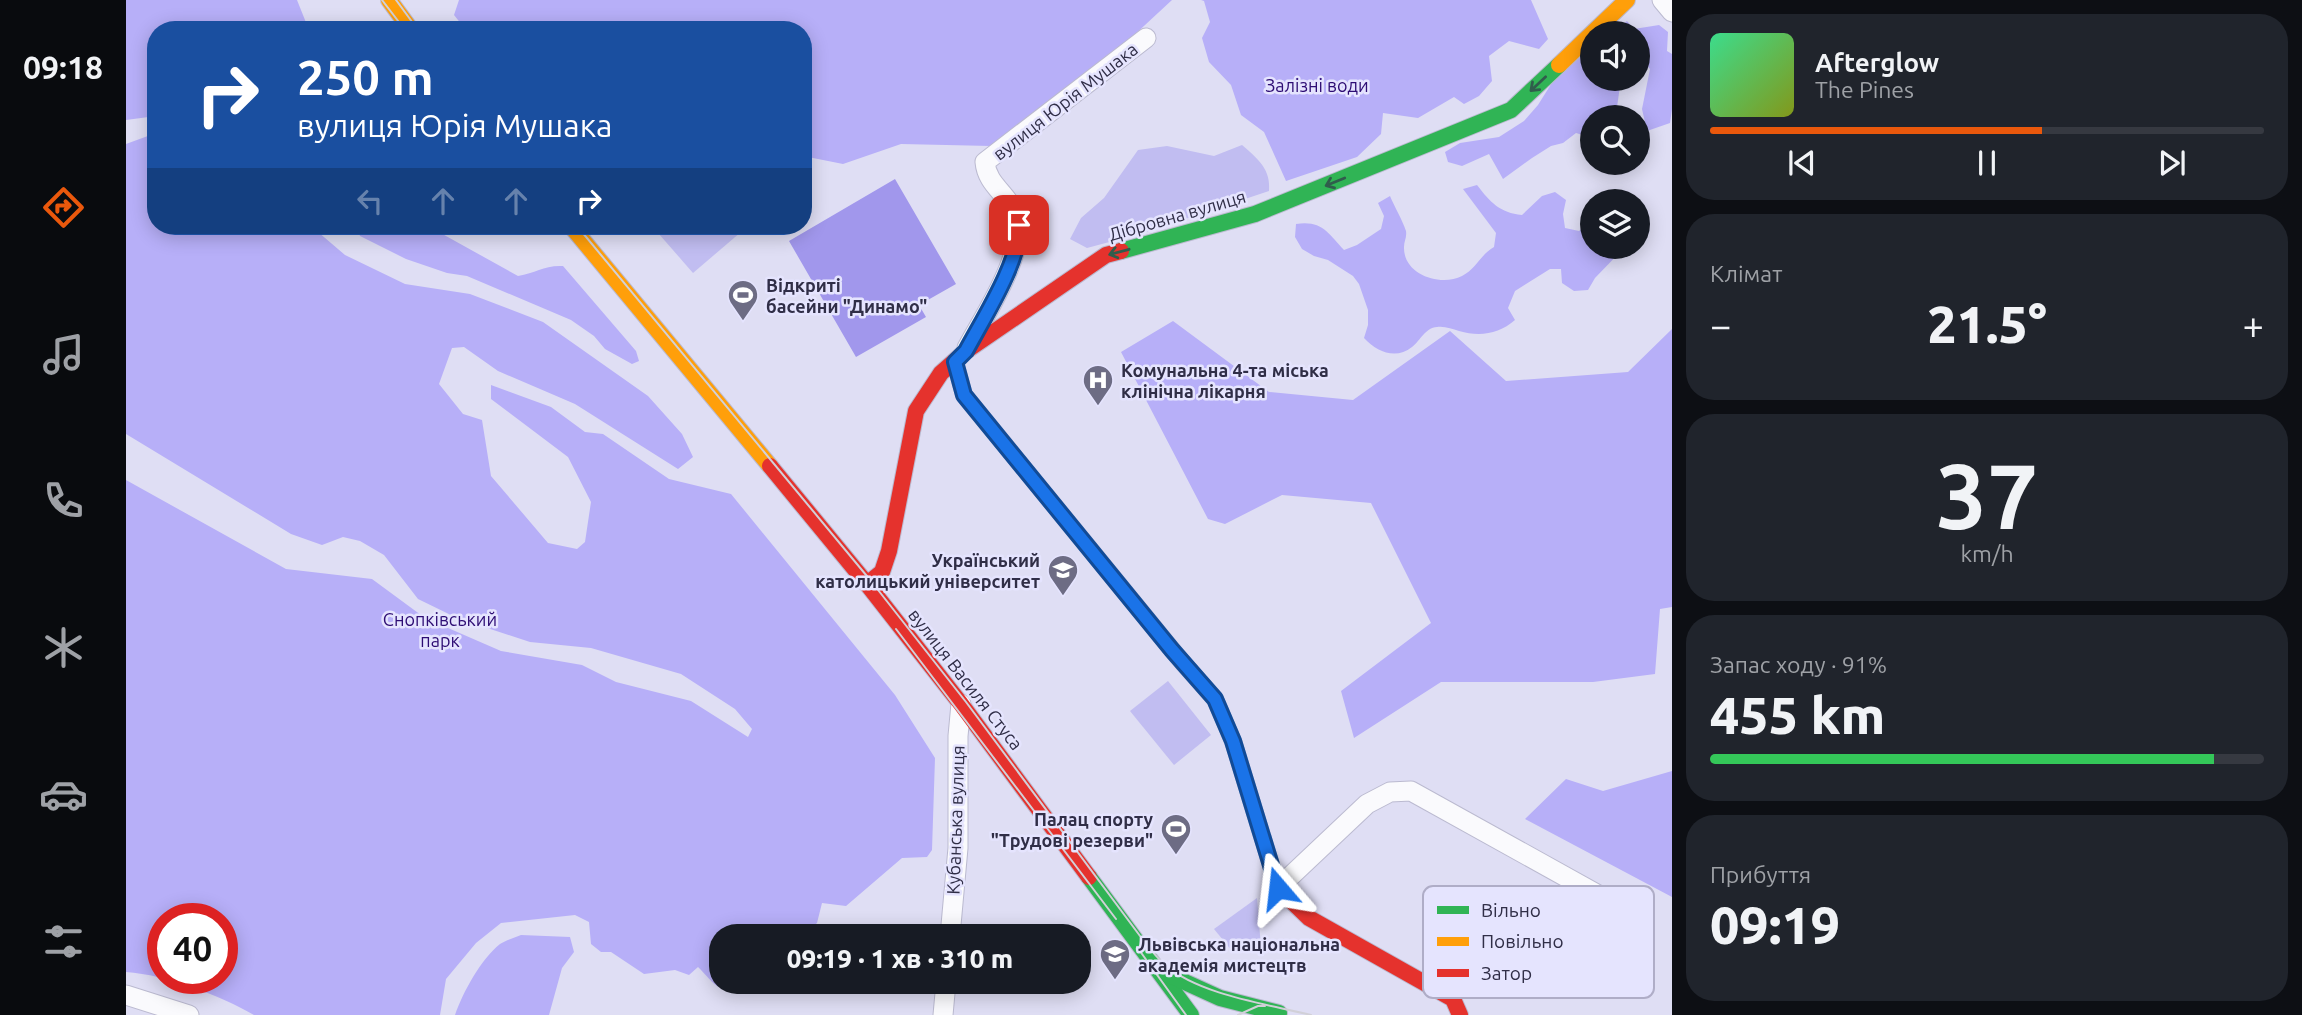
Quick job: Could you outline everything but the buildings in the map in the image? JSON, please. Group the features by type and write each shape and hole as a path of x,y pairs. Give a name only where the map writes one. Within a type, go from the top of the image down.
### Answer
{"street":[{"path":"389,0 404,21"},
{"name":"Дібровна вулиця","path":"867,584 882,572 889,551 916,411 954,362 1106,255 1255,214 1511,110 1627,0"},
{"path":"1662,0 1672,12"},
{"name":"вулиця Юрія Мушака","path":"954,362 1007,272 1020,235 1015,210 991,183 985,162 1146,38"},
{"name":"вулиця Василя Стуса","path":"579,235 867,584 961,704 1191,1015"},
{"path":"954,362 964,395 1215,699 1233,741 1278,888 1309,918 1423,982"},
{"name":"Кубанська вулиця","path":"951,924 958,848 958,736 961,704"},
{"path":"1278,888 1367,804 1390,792 1411,791 1582,886"},
{"path":"1159,969 1196,990 1235,1004 1284,1014"},
{"path":"943,1015 945,994"},
{"path":"126,995 189,1015"},
{"path":"1451,998 1460,1015"},
{"path":"1260,1015 1284,1014"}],"shaded area":[{"path":"1242,145 1266,170 1269,191 1143,233 1087,248 1070,239 1081,218 1104,198 1138,150 1167,146 1214,156"},
{"path":"895,179 956,284 919,305 926,317 856,357 789,241 799,235 812,235 812,228"},
{"path":"660,235 737,235 693,273"},
{"path":"1168,681 1211,735 1174,765 1130,711"},
{"path":"1257,898 1261,948 1232,951 1214,929"}],"green space":[{"path":"126,0 297,0 305,21 147,21 147,117 126,120"},
{"path":"459,0 1172,0 1104,63 991,146 901,144 843,164 812,158 812,21 459,21 454,15"},
{"name":"Залізні води","path":"1201,0 1531,0 1548,39 1539,49 1509,41 1489,56 1492,81 1479,96 1464,104 1454,97 1418,118 1383,113 1381,134 1357,157 1286,181 1264,132 1241,115 1231,85 1209,62 1202,38 1210,22 1204,1"},
{"path":"1659,25 1668,32 1667,51 1672,54 1670,123 1650,130 1650,105 1643,105 1646,91 1650,91 1650,26"},
{"path":"1580,57 1580,91 1619,91 1617,105 1580,105 1580,134 1576,133 1563,143 1551,146 1503,179 1489,154 1462,166 1448,162 1445,152 1460,143 1499,137 1524,121 1553,81"},
{"name":"Снопківський парк","path":"147,136 147,235 322,235 345,255 405,284 470,294 543,322 648,396 682,434 693,457 678,469 575,404 498,371 464,347 452,348 439,384 463,414 482,420 491,476 548,543 577,549 585,542 591,502 568,457 491,399 491,385 551,407 585,432 603,434 669,479 731,494 895,695 935,758 932,850 927,857 902,858 846,906 822,903 816,924 709,924 709,978 698,967 689,975 675,970 644,974 611,952 601,952 591,944 589,922 575,915 501,923 476,943 446,979 440,1015 254,1015 210,994 238,994 238,903 147,903 147,975 126,972 126,480 286,569 372,579 425,618 501,651 582,665 616,682 691,701 748,737 752,729 735,709 681,674 591,648 530,642 457,618 418,599 384,555 360,541 343,537 322,545 291,534 126,434 126,144"},
{"path":"1477,185 1496,206 1522,215 1542,196 1555,192 1566,200 1563,214 1565,228 1580,230 1580,259 1613,259 1595,278 1588,290 1574,291 1562,283 1561,269 1550,269 1515,291 1508,308 1515,320 1496,331 1474,334 1437,327 1429,330 1412,347 1400,353 1387,353 1375,347 1364,338 1368,325 1368,310 1359,284 1353,276 1328,260 1302,249 1295,237 1296,224 1312,224 1324,229 1344,250 1381,229 1384,216 1378,203 1390,196 1406,231 1405,257 1410,265 1416,271 1434,279 1453,279 1467,273 1494,247 1496,233 1463,189"},
{"path":"444,235 518,276 563,266 636,351 639,361 632,364 605,349 594,336 571,320 467,276 447,273 406,259 360,236"},
{"path":"1173,321 1269,392 1353,400 1450,331 1506,381 1628,372 1672,329 1672,607 1660,609 1655,674 1593,682 1441,682 1354,738 1341,691 1431,623 1371,503 1282,495 1225,524 1208,519 1121,352"},
{"path":"1672,771 1672,897 1525,819 1566,779 1603,791"},
{"path":"521,935 570,937 574,952 562,968 549,1015 455,1015 468,986 486,958 500,944"}],"tram line":[{"path":"382,0 398,21"},
{"path":"396,0 411,21"},
{"path":"584,235 871,581 966,702 1159,959 1196,984 1311,1015"},
{"path":"896,629 1116,919"},
{"path":"1137,947 1186,1015"},
{"path":"1238,1015 1258,1006 1265,1006"}],"traffic: fast":[{"path":"1121,251 1255,214 1511,110 1559,65"},
{"path":"1089,877 1191,1015"},
{"path":"1165,973 1220,998 1279,1013"}],"traffic: slow":[{"path":"389,0 404,21"},
{"path":"1559,65 1627,0"},
{"path":"578,235 770,466"},
{"path":"955,362 964,395 1183,663"}],"traffic: jam":[{"path":"867,584 882,572 889,551 916,411 941,373 966,351 1106,255 1121,251"},
{"path":"770,466 961,704 1089,877"},
{"path":"1183,663 1215,699 1233,741 1278,888 1309,918 1423,982"},
{"path":"1451,998 1460,1015"}],"place":[{"name":"Відкриті басейни \"Динамо\"","path":"743,322"},
{"name":"Комунальна 4-та міська клінічна лікарня","path":"1098,407"},
{"name":"Український католицький університет","path":"1063,597"},
{"name":"Палац спорту \"Трудові резерви\"","path":"1176,856"},
{"name":"Львівська національна академія мистецтв","path":"1115,981"}],"route":[{"path":"1019,225 1020,235 1016,251 1007,272 966,351 955,362 964,395 1215,699 1233,741 1278,888"}]}
